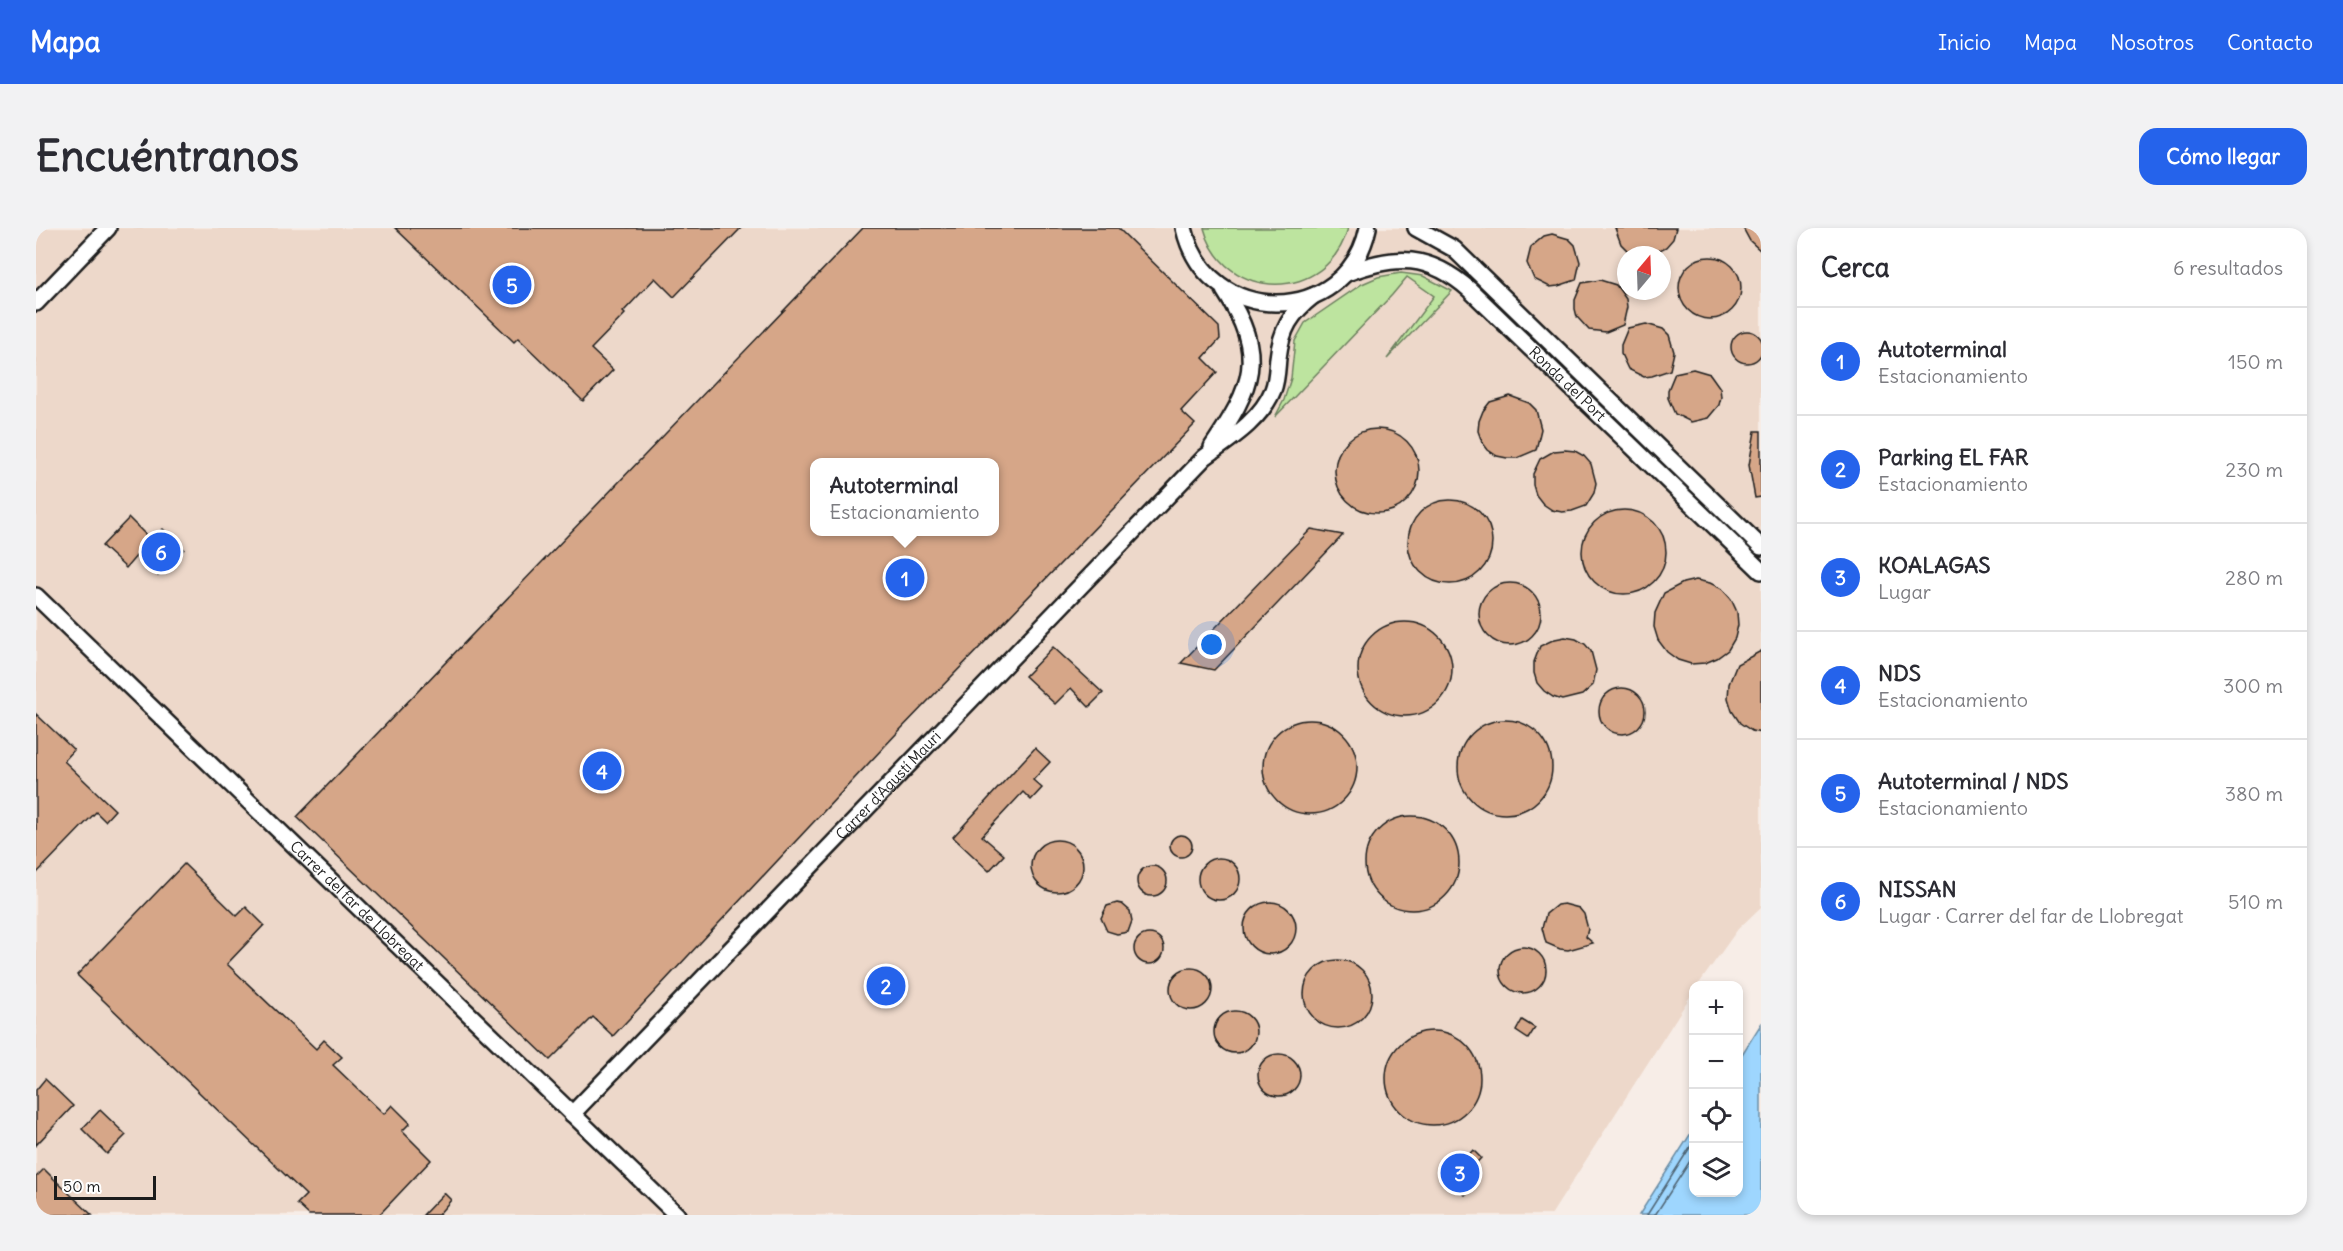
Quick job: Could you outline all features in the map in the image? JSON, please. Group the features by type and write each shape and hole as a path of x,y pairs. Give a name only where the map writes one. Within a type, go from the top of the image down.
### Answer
{"street":[{"path":"36,303 108,228"},
{"path":"1184,228 1187,243 1198,263 1208,276 1224,289 1244,299 1268,304 1295,302 1313,296"},
{"path":"1205,457 1245,426 1268,399 1276,378 1282,334 1293,313 1347,273 1360,254 1368,228"},
{"name":"Ronda del Port","path":"1416,228 1454,249 1761,547"},
{"name":"Ronda del Port","path":"1347,273 1370,264 1396,260 1426,263 1448,272 1470,290 1761,571"},
{"path":"1205,457 1237,410 1248,381 1251,363 1246,332 1238,311 1224,289"},
{"name":"Carrer d'Agustí Mauri","path":"572,1114 1205,457"},
{"name":"Carrer del far de Llobregat","path":"36,596 677,1215"}],"shaded area":[{"path":"36,228 1761,228 1761,907 1738,929 1701,981 1689,981 1689,998 1551,1215 36,1215"}],"green space":[{"path":"1204,228 1348,228 1337,253 1320,270 1299,281 1276,284 1253,281 1232,270 1215,253"},
{"path":"1401,273 1423,276 1452,291 1387,359 1434,296 1407,277 1275,417 1284,400 1291,378 1295,341 1305,323 1362,284 1378,277"}],"water":[{"path":"1761,1024 1761,1215 1639,1215 1689,1136 1689,1197 1743,1197 1743,1053"}],"building":[{"path":"395,228 741,228 674,297 655,278 623,312 625,314 591,349 613,370 583,401 518,338 514,342"},
{"path":"863,228 1118,228 1219,327 1220,339 1203,358 1217,372 1181,411 1195,424 898,732 613,1036 593,1017 550,1060 297,817"},
{"path":"1615,228 1676,228 1673,239 1667,246 1623,246"},
{"path":"1743,228 1761,228 1761,251 1750,241"},
{"path":"1552,234 1569,239 1575,245 1580,262 1576,280 1550,287 1534,279 1527,263 1531,247 1544,236"},
{"path":"1710,257 1727,262 1732,266 1736,271 1741,288 1736,305 1732,310 1727,314 1710,319 1693,314 1688,310 1684,305 1679,288 1684,271 1688,266 1693,262"},
{"path":"1600,280 1616,285 1617,300 1626,300 1623,325 1606,332 1589,330 1577,317 1575,309 1575,300 1582,283"},
{"path":"1646,324 1663,329 1669,335 1674,352 1670,370 1644,377 1628,369 1621,354 1621,345 1628,328"},
{"path":"1747,331 1758,336 1763,347 1758,358 1747,363 1736,358 1731,347 1736,336"},
{"path":"1693,369 1710,374 1720,388 1721,397 1719,405 1708,418 1691,422 1675,414 1668,398 1668,390 1675,373"},
{"path":"1510,396 1529,403 1536,410 1541,429 1536,450 1517,458 1497,456 1488,450 1478,431 1483,411 1490,402"},
{"path":"1377,429 1400,436 1412,448 1419,471 1412,494 1400,506 1377,513 1354,506 1342,494 1335,471 1342,448 1354,436"},
{"path":"1755,431 1761,431 1761,497 1755,498 1749,465"},
{"path":"1554,451 1575,451 1584,456 1591,464 1596,483 1594,493 1586,506 1562,512 1552,510 1536,495 1533,474 1540,459"},
{"path":"1450,500 1473,507 1485,519 1492,542 1485,565 1473,577 1450,584 1427,577 1415,565 1408,542 1415,519 1427,507"},
{"path":"1624,510 1647,517 1659,529 1666,552 1659,575 1647,587 1624,594 1601,587 1589,575 1582,552 1589,529 1601,517"},
{"path":"129,518 152,541 163,529 184,549 158,576 137,555 126,568 102,546"},
{"path":"1311,529 1343,535 1214,670 1181,663"},
{"path":"1696,580 1722,589 1731,599 1737,612 1738,625 1735,638 1728,650 1705,663 1691,664 1678,660 1667,652 1658,640 1654,627 1655,613 1664,593 1683,583"},
{"path":"1504,583 1516,583 1532,592 1539,602 1541,614 1539,626 1532,636 1516,645 1504,645 1493,640 1484,631 1479,620 1479,608 1484,597 1493,588"},
{"path":"1405,622 1423,626 1438,636 1448,651 1452,669 1448,687 1438,702 1423,712 1405,716 1387,712 1372,702 1362,687 1358,669 1362,651 1372,636 1387,626"},
{"path":"1565,637 1585,644 1591,651 1596,670 1593,685 1582,695 1562,700 1544,691 1537,683 1534,662 1540,646"},
{"path":"1053,647 1103,693 1089,707 1071,688 1055,704 1025,676"},
{"path":"1761,651 1761,733 1752,731 1740,723 1732,711 1728,698 1729,684 1737,664"},
{"path":"1622,688 1631,689 1639,694 1644,702 1644,720 1639,728 1631,733 1622,734 1613,733 1605,728 1600,720 1599,711 1600,702 1605,694 1613,689"},
{"path":"36,714 74,750 64,761 115,810 105,821 96,812 36,874"},
{"path":"1310,720 1328,724 1343,734 1353,749 1357,767 1353,785 1343,800 1328,810 1310,814 1292,810 1277,800 1267,785 1263,767 1267,749 1277,734 1292,724"},
{"path":"1505,720 1523,724 1538,734 1548,749 1552,767 1548,785 1538,800 1523,810 1505,814 1487,810 1472,800 1462,785 1458,767 1462,749 1472,734 1487,724"},
{"path":"1035,748 1050,762 1033,780 1042,788 1031,800 1023,792 982,836 1004,855 989,871 953,837"},
{"path":"1412,816 1430,820 1445,830 1455,845 1459,863 1455,881 1445,896 1430,906 1412,910 1394,906 1379,896 1369,881 1365,863 1369,845 1379,830 1394,820"},
{"path":"1181,835 1189,838 1192,846 1189,854 1181,857 1173,854 1170,846 1173,838"},
{"path":"1057,840 1067,842 1075,848 1081,856 1083,866 1081,876 1075,884 1067,890 1057,892 1047,890 1039,884 1033,876 1031,866 1033,856 1039,848 1047,842"},
{"path":"1219,858 1234,864 1240,879 1234,894 1219,900 1204,894 1198,879 1204,864"},
{"path":"184,864 237,916 246,907 264,925 227,964 316,1049 324,1040 342,1057 333,1065 384,1114 392,1105 410,1123 402,1131 431,1160 379,1215 309,1215 297,1204 306,1195 77,975"},
{"path":"1152,866 1163,870 1167,881 1163,892 1152,896 1141,892 1137,881 1141,870"},
{"path":"1265,902 1275,902 1289,909 1296,928 1289,947 1275,954 1265,954 1255,950 1248,943 1244,933 1244,923 1248,913 1255,906"},
{"path":"1117,903 1130,911 1132,921 1128,932 1117,934 1107,931 1101,918 1107,906"},
{"path":"1564,904 1579,908 1584,914 1588,929 1586,937 1593,943 1568,950 1546,943 1542,928 1546,914 1557,905"},
{"path":"1149,934 1160,938 1164,949 1160,960 1149,964 1138,960 1134,949 1138,938"},
{"path":"1523,947 1539,954 1546,970 1539,986 1523,993 1507,986 1500,970 1507,954"},
{"path":"1345,960 1357,966 1366,975 1372,987 1370,1007 1362,1018 1345,1028 1331,1028 1314,1018 1306,1007 1304,987 1314,970 1325,962"},
{"path":"1191,968 1206,974 1212,989 1206,1004 1191,1010 1176,1004 1170,989 1176,974"},
{"path":"1235,1011 1250,1017 1256,1032 1250,1047 1235,1053 1220,1047 1214,1032 1220,1017"},
{"path":"1522,1020 1535,1028 1528,1039 1516,1031"},
{"path":"1433,1031 1451,1035 1466,1045 1476,1060 1480,1078 1476,1096 1466,1111 1451,1121 1433,1125 1415,1121 1400,1111 1390,1096 1386,1078 1390,1060 1400,1045 1415,1035"},
{"path":"1279,1054 1294,1060 1300,1075 1294,1090 1279,1096 1264,1090 1258,1075 1264,1060"},
{"path":"45,1079 73,1106 36,1145 36,1090"},
{"path":"100,1110 126,1135 107,1154 82,1129"},
{"path":"1473,1150 1481,1158 1463,1177 1473,1187 1465,1195 1447,1178"},
{"path":"44,1169 92,1215 36,1215 36,1177"},
{"path":"444,1193 451,1200 438,1215 423,1215"}],"place":[{"name":"Autoterminal / NDS","path":"512,285"},
{"name":"NISSAN","path":"161,552"},
{"name":"Autoterminal","path":"905,578"},
{"name":"NDS","path":"602,771"},
{"name":"Parking EL FAR","path":"886,986"},
{"name":"KOALAGAS","path":"1460,1173"}]}
